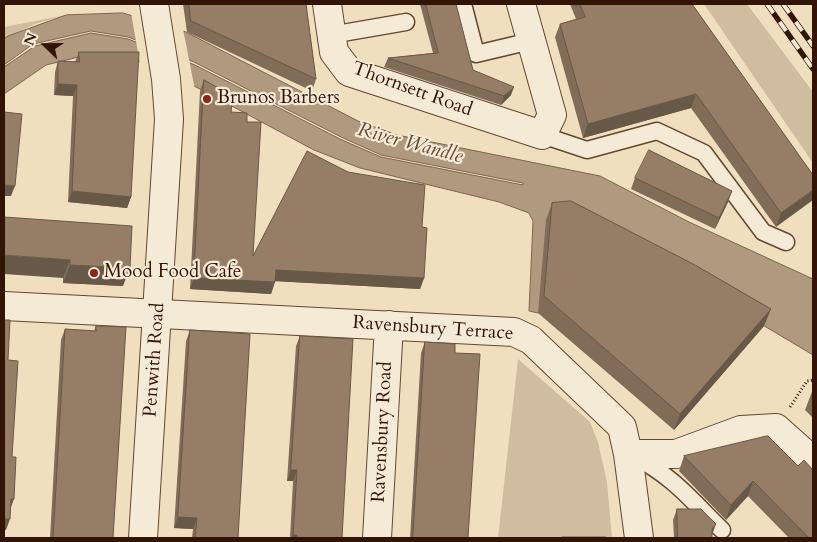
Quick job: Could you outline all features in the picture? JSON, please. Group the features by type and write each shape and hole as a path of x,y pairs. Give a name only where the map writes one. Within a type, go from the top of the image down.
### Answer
{"street":[{"name":"Thornsett Road","path":"327,4 334,52 348,72 552,130"},
{"path":"521,4 552,130"},
{"name":"Penwith Road","path":"143,538 169,119 166,79 155,10"},
{"name":"Ravensbury Terrace","path":"4,306 514,332 531,340 622,427 628,454 639,538"},
{"name":"Ravensbury Road","path":"377,538 389,325"},
{"path":"628,454 676,454 741,430 776,428 813,461"}],"lane":[{"path":"463,4 476,54 531,41"},
{"path":"331,36 406,22"},
{"path":"552,130 587,150 657,130 704,153 763,232 786,242"},
{"path":"628,454 653,466 668,477 722,530"}],"path":[{"path":"776,428 807,381 813,380"}],"shaded area":[{"path":"704,4 747,4 813,92 813,163"},
{"path":"66,15 35,24 4,39 4,27"},
{"path":"518,359 590,422 598,442 607,482 612,538 498,538"}],"water":[{"name":"River Wandle","path":"123,13 186,32 358,121 397,135 600,176 689,222 813,279 813,355 689,281 538,313 529,311 533,221 529,213 499,202 360,168 314,150 198,88 141,62 95,53 46,65 4,94 4,67 35,46 91,33 128,39 195,65 340,139 381,157 523,185 523,183 381,155 341,137 194,62 128,37 91,31 33,44 4,65 4,39 8,36 66,15"}],"pier":[{"path":"131,13 183,29 195,90 140,64"}],"building":[{"path":"189,4 306,4 316,79 191,21"},
{"path":"426,4 456,4 473,70 514,87 504,96 388,58 438,53"},
{"path":"580,4 692,4 813,175 813,190 781,213 696,94 588,124 560,24 585,17"},
{"path":"79,52 139,52 131,197 72,191 77,85 58,84 58,61 79,62"},
{"path":"204,80 233,96 231,112 247,113 247,122 261,122 253,256 307,151 348,172 425,185 422,227 427,228 424,278 276,270 275,282 194,278"},
{"path":"4,112 22,114 15,186 4,185"},
{"path":"649,150 732,191 719,218 635,178"},
{"path":"571,201 695,265 771,309 680,414 544,296 552,203"},
{"path":"4,217 132,226 130,268 70,265 70,260 4,255"},
{"path":"4,320 10,320 8,360 18,361 12,457 16,457 14,499 11,499 10,519 4,519"},
{"path":"96,326 126,327 113,538 53,538 65,329 96,331"},
{"path":"190,330 250,334 238,538 195,538 197,518 178,517"},
{"path":"300,336 353,339 342,538 297,538 297,535 293,535 297,470 291,470"},
{"path":"425,342 455,344 455,353 480,354 468,538 413,538"},
{"path":"768,436 798,466 804,460 813,470 813,538 809,538 753,481 731,505 684,456"},
{"path":"677,509 701,509 716,524 712,529 712,538 678,538"},
{"path":"606,537 606,538 562,538"}],"railway":[{"path":"767,4 813,69"},
{"path":"783,4 813,46"}],"place":[{"name":"Brunos Barbers","path":"207,99"},
{"name":"Mood Food Cafe","path":"94,273"}]}
